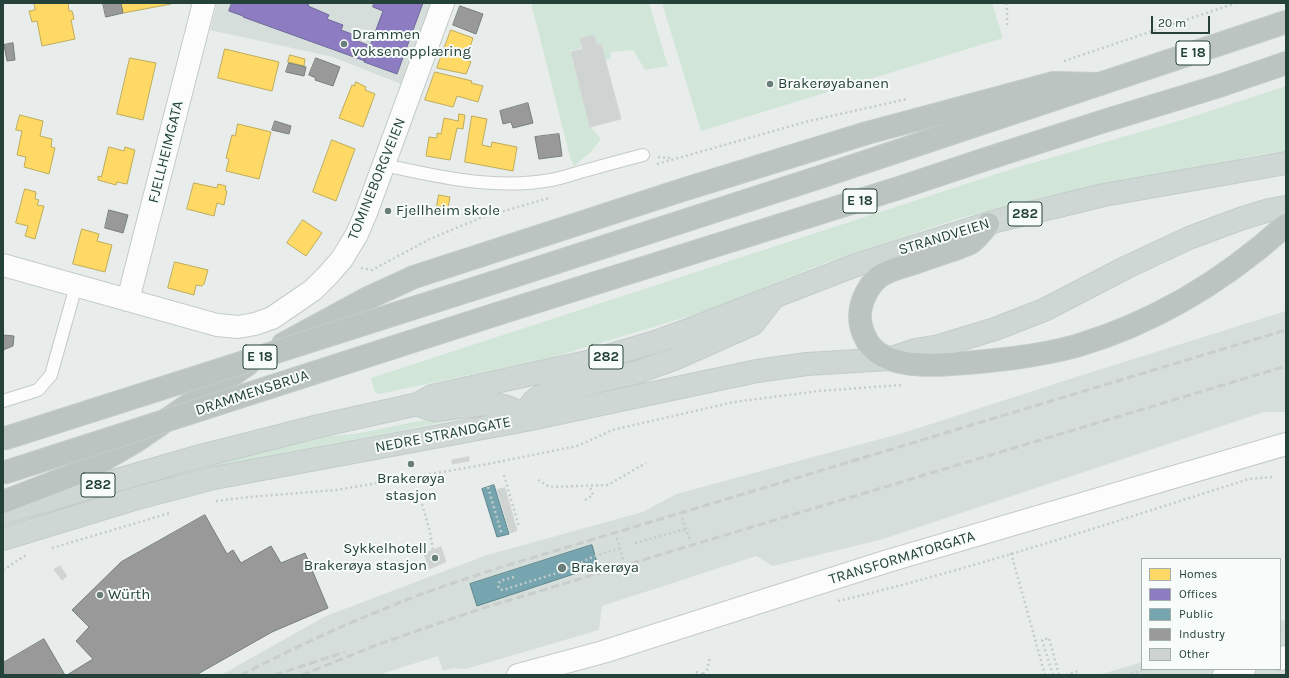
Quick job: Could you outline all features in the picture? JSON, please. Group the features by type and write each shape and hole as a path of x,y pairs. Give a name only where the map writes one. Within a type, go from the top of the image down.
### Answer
{"highway":[{"name":"E 18","path":"3,439 813,180 1286,22"},
{"name":"DRAMMENSBRUA","path":"3,473 500,313 892,191 1012,150 1131,112 1220,86 1286,63"},
{"name":"E 18","path":"3,502 86,470 136,441 242,367 366,299 414,277 679,190 868,133 1053,83 1100,84"},
{"path":"988,224 971,243 879,276 872,284 862,304 859,314 860,324 864,335 876,352 888,359 917,364 945,364 991,361 1049,352 1081,344 1138,323 1178,304 1231,270 1279,231"}],"main road":[{"name":"STRANDVEIEN","path":"773,298 862,263 988,224 1104,195 1286,163"},
{"path":"888,359 916,350 939,346 995,329 1044,310 1127,267 1189,238 1240,219 1269,210 1286,207"},
{"name":"282","path":"3,513 193,458 319,426 418,404 432,396 586,362 688,330 773,298"},
{"name":"282","path":"526,420 528,408 538,397 545,394 638,372 674,359 753,324 773,298"},
{"name":"NEDRE STRANDGATE","path":"3,539 134,498 214,478 526,420 769,369 807,364 888,359"},
{"name":"282","path":"418,404 434,410 470,405 492,404 504,406 514,410 526,420"}],"street":[{"name":"FJELLHEIMGATA","path":"128,300 204,3"},
{"name":"TOMINEBORGVEIEN","path":"6,266 217,325 238,327 255,324 272,318 313,290 328,276 342,259 357,234 444,3"},
{"name":"TRANSFORMATORGATA","path":"518,675 610,649 888,561 1286,444"},
{"path":"1224,675 1241,670"}],"lane":[{"path":"384,165 458,179 496,183 516,183 550,180 564,177 643,155"},
{"path":"3,401 38,390 51,375 76,286"}],"path":[{"path":"1006,3 1007,25"},
{"path":"1063,61 1236,3"},
{"path":"673,158 809,121 911,98"},
{"path":"372,270 430,239 480,218 523,206"},
{"path":"214,501 256,496 336,490 483,465 577,446 612,430 734,402 819,391 901,384"},
{"path":"538,480 550,487 590,487 608,485 646,463"},
{"path":"504,474 519,527"},
{"path":"835,602 894,587 1012,553 1249,479 1273,477"},
{"path":"488,487 502,535"},
{"path":"585,500 593,495 590,487"},
{"path":"422,504 430,532 433,551"},
{"path":"46,550 171,513"},
{"path":"682,518 690,540"},
{"path":"635,543 686,529"},
{"path":"617,538 623,560"},
{"path":"514,577 500,581 498,585 499,589 502,590 557,573 595,556 620,548"},
{"path":"1012,553 1045,675"},
{"path":"3,570 25,556 32,554"},
{"path":"1053,675 1042,640 1049,638 1059,675"},
{"path":"696,672 703,674 707,670 710,657"},
{"path":"1126,675 1144,670"},
{"path":"1066,675 1079,671"}],"shaded area":[{"name":"Drammen voksenopplæring","path":"217,3 431,3 401,84 333,57 210,30"},
{"path":"1286,311 1286,412 1264,412 883,539 773,566 756,556 602,606 599,630 466,669 453,668 443,671 438,656 378,675 221,675 326,616 487,555 643,512 676,494 906,432"},
{"path":"1286,619 1286,675 1099,675 1141,662 1141,670 1281,670 1281,621"}],"green space":[{"path":"531,3 649,3 668,66 645,70 633,50 611,52 610,59 606,60 601,44 597,45 594,35 580,39 582,48 570,51 591,127 601,139 591,152 574,166 570,157"},
{"name":"Brakerøyabanen","path":"662,3 992,3 1003,38 701,131"},
{"path":"1286,86 1286,151 1046,196 954,220 828,262 703,312 550,358 379,394 375,393 371,378 1015,168 1182,120"},
{"path":"468,411 487,414 232,463 118,490 3,527 3,521 303,438 355,434"}],"building: Homes":[{"path":"34,3 68,3 69,11 72,11 74,19 71,20 75,39 42,46 37,21 32,22 29,11 35,10"},
{"path":"121,3 171,3 171,4 123,13"},
{"path":"451,30 473,38 466,60 471,62 466,74 437,68"},
{"path":"225,49 279,62 272,91 218,78"},
{"path":"290,55 305,59 304,66 288,62"},
{"path":"130,58 156,63 143,120 117,114"},
{"path":"435,72 472,81 471,83 483,86 478,102 457,96 453,107 425,100"},
{"path":"356,82 366,87 365,90 375,94 363,127 339,118 352,85 354,86"},
{"path":"459,114 465,115 463,129 457,128 450,160 426,156 429,137 437,138 437,133 441,134 444,118 458,121"},
{"path":"20,115 43,121 40,136 52,139 51,147 55,148 49,174 24,167 26,157 17,155 22,131 16,130"},
{"path":"472,116 487,119 482,145 491,147 492,142 517,147 513,171 465,162"},
{"path":"238,124 271,132 259,179 226,171 229,159 226,158 232,135 235,136"},
{"path":"332,140 355,149 336,201 313,192"},
{"path":"109,147 124,151 125,147 135,150 127,184 117,182 116,185 98,180 98,176 101,177"},
{"path":"194,183 217,188 218,184 226,186 225,190 227,191 224,205 217,203 214,216 187,209"},
{"path":"25,189 36,192 35,199 39,200 37,205 44,206 35,239 25,236 28,226 16,223"},
{"path":"439,195 450,197 448,208 437,206"},
{"path":"303,220 322,233 306,256 287,243"},
{"path":"82,229 99,234 97,241 112,245 105,272 73,264"},
{"path":"175,262 208,270 204,284 202,286 196,285 194,295 168,288"}],"building: Offices":[{"path":"232,3 309,3 308,6 329,15 327,19 343,25 341,30 357,36 355,40 370,46 365,61 229,11"},
{"path":"374,3 423,3 397,74 364,62 383,11 373,7"}],"building: Public":[{"path":"494,485 509,534 497,537 482,489"},
{"path":"592,545 598,566 477,606 470,584"}],"building: Industry":[{"path":"103,3 121,3 123,13 106,17"},
{"path":"460,6 483,14 476,34 453,25"},
{"path":"13,43 15,60 7,61 4,45"},
{"path":"316,58 340,67 333,86 315,80 316,78 309,75"},
{"path":"289,63 306,67 304,76 286,72"},
{"path":"528,103 533,123 513,128 511,122 503,124 500,111"},
{"path":"275,121 291,126 289,134 272,130"},
{"path":"559,134 562,156 539,159 535,137"},
{"path":"109,210 128,215 123,233 105,228"},
{"path":"3,335 14,336 13,346 3,350"},
{"path":"205,515 227,554 233,550 241,563 271,546 281,563 305,553 328,608 272,632 196,675 67,675 93,659 76,641 89,627 72,610 121,562"},
{"path":"44,639 65,675 4,675 3,663"}],"building: Other":[{"path":"594,35 597,45 601,44 621,119 590,127 571,52 583,49 580,39"},
{"path":"469,457 469,461 452,464 452,460"},
{"path":"505,488 517,531 510,533 497,490"},
{"name":"Sykkelhotell Brakerøya stasjon","path":"441,547 446,562 429,569 424,554"},
{"path":"60,566 67,576 62,580 54,570"}],"railway":[{"path":"241,675 314,639 370,615 429,592 495,569 1286,330"},
{"path":"302,675 379,644 480,609 1286,366"},
{"path":"275,675 345,652"}],"place":[{"name":"Drammen voksenopplæring","path":"344,44"},
{"name":"Brakerøyabanen","path":"770,84"},
{"name":"Fjellheim skole","path":"388,211"},
{"name":"Brakerøya stasjon","path":"411,464"},
{"name":"Sykkelhotell Brakerøya stasjon","path":"435,558"},
{"name":"Brakerøya","path":"562,568"},
{"name":"Würth","path":"100,595"}]}
